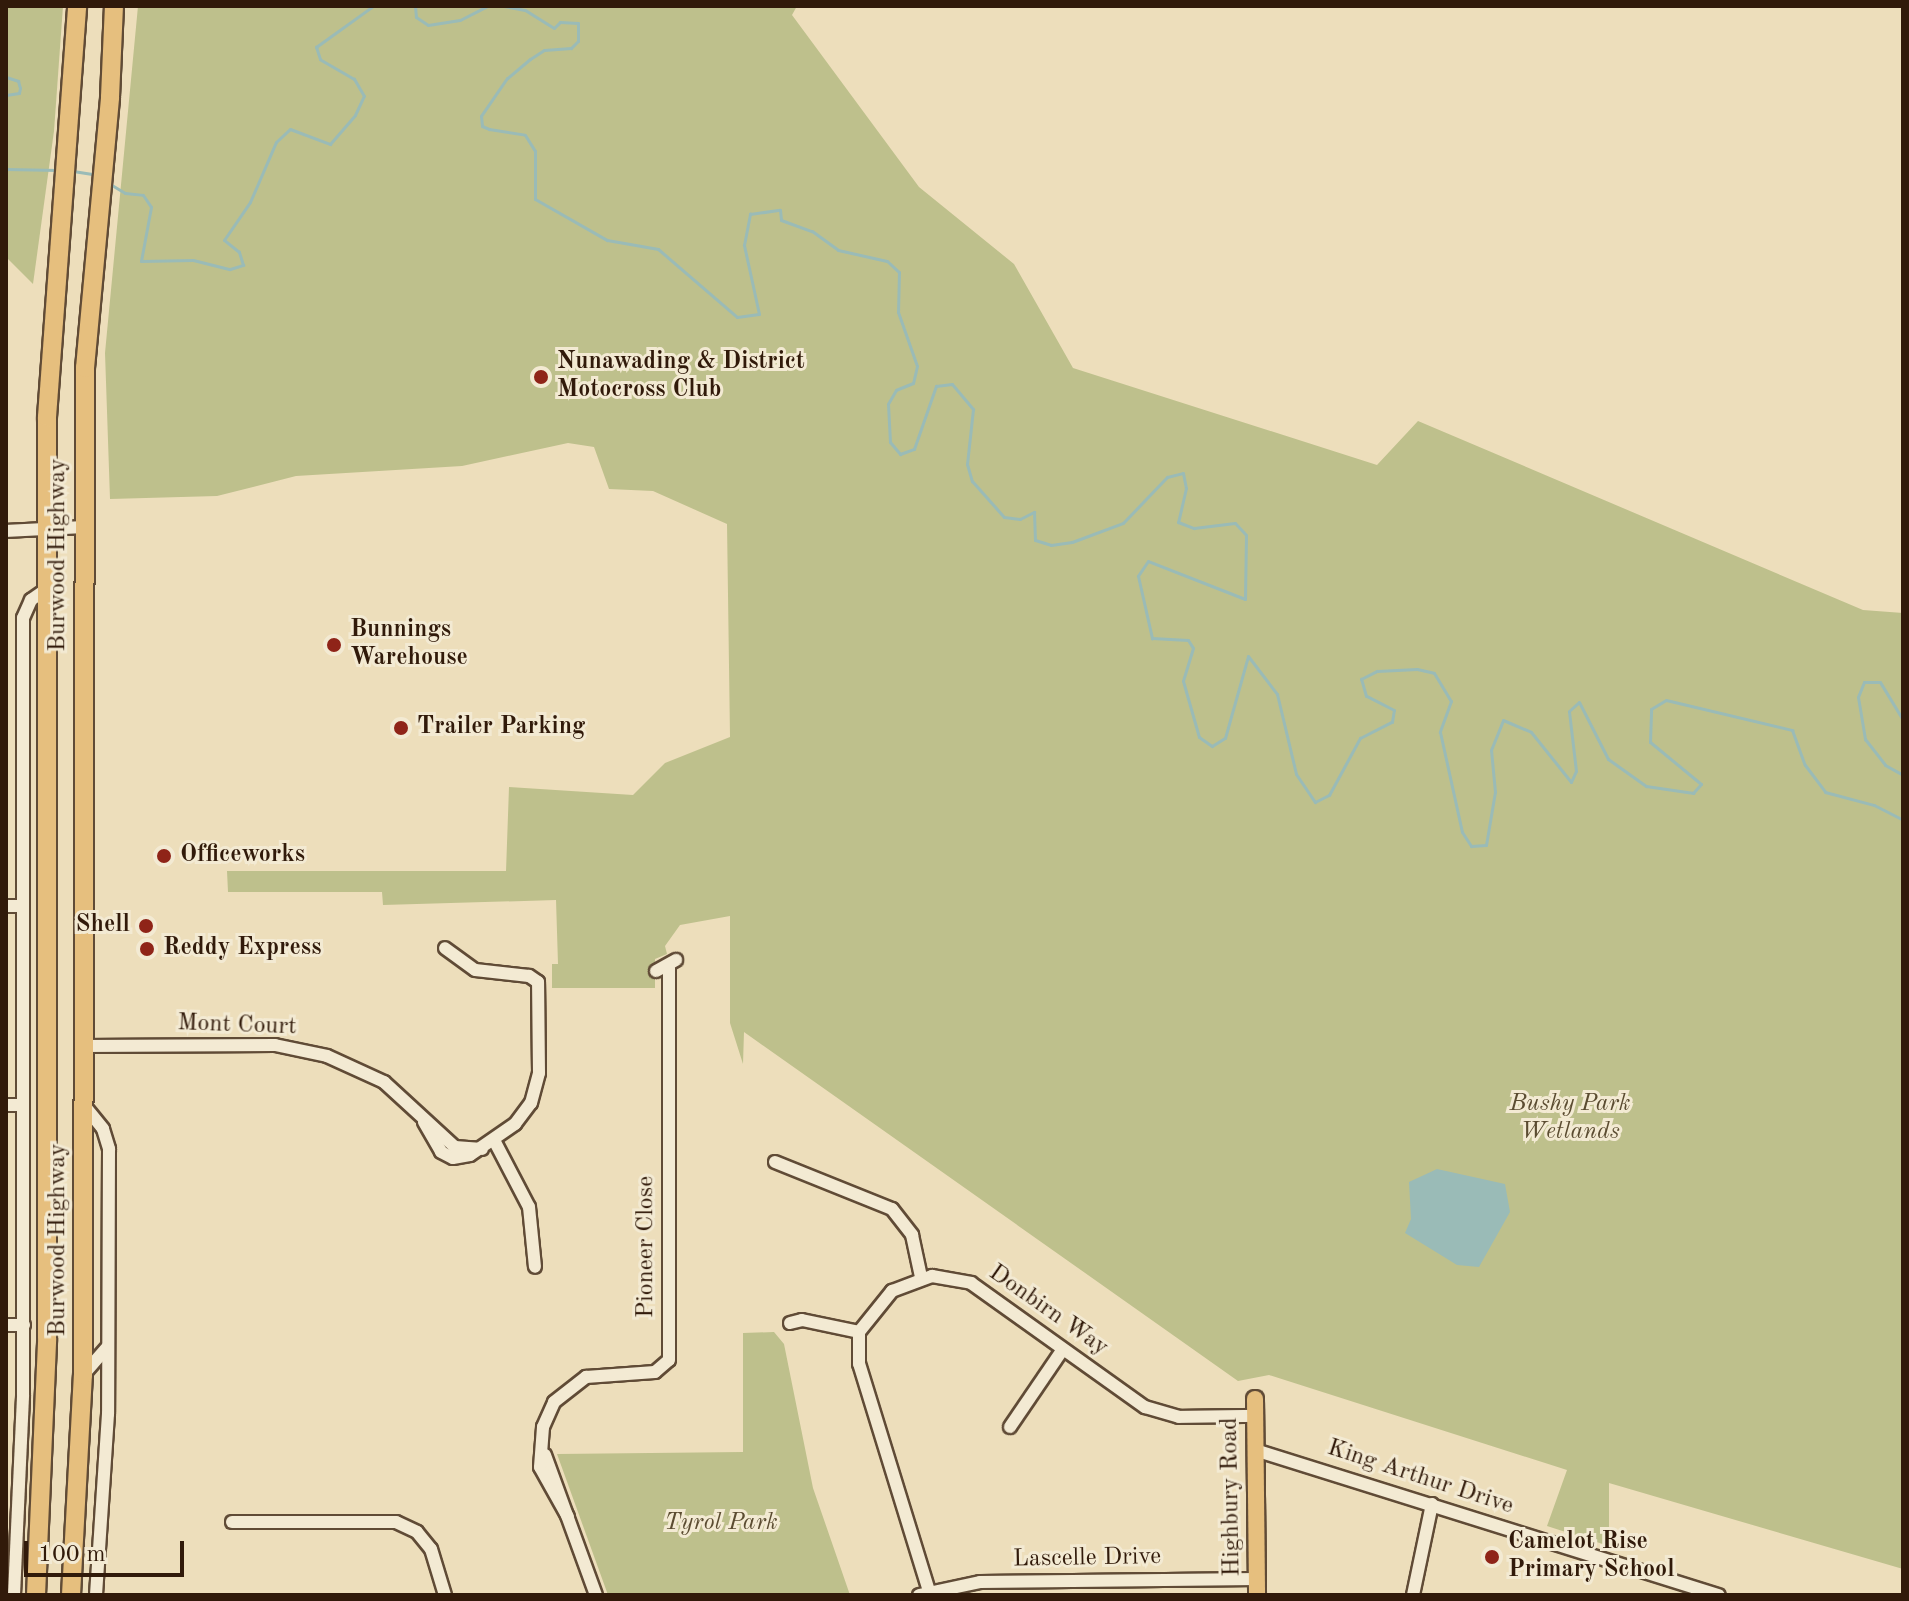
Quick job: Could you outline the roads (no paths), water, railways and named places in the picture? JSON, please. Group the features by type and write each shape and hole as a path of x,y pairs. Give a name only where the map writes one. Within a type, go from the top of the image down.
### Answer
{"highway":[{"name":"Burwood Highway","path":"36,1595 44,1460 47,1224 44,591 48,368 70,130 77,6"},
{"name":"Burwood Highway","path":"71,1595 83,1375 85,368 114,6"}],"main road":[{"name":"Highbury Road","path":"1255,1399 1257,1587"}],"street":[{"path":"6,531 83,527"},
{"name":"Burwood Highway","path":"14,1588 24,1325 23,618 31,600 44,591"},
{"path":"6,906 23,906"},
{"name":"Mont Court","path":"84,1046 296,1048 361,1069 419,1112 447,1157 482,1149 515,1124 535,1090 540,990 529,976 485,974 464,952 445,948"},
{"name":"Pioneer Close","path":"596,1595 568,1517 542,1475 542,1436 554,1402 577,1381 600,1373 655,1372 669,1360 667,966"},
{"name":"Burwood Highway","path":"83,1104 103,1129 109,1149 108,1346 96,1595"},
{"path":"6,1105 23,1105"},
{"path":"495,1142 529,1207 535,1267"},
{"path":"775,1162 892,1209 912,1235 921,1277 892,1291 859,1332 859,1364 924,1593"},
{"path":"23,1224 47,1224"},
{"name":"Donbirn Way","path":"921,1277 971,1283 1161,1414 1255,1416"},
{"path":"790,1323 802,1320 859,1332"},
{"path":"6,1325 24,1325"},
{"name":"Burwood Highway","path":"83,1375 108,1346"},
{"path":"1010,1427 1063,1349"},
{"name":"King Arthur Drive","path":"1255,1459 1291,1460 1690,1591 1719,1595"},
{"path":"1413,1595 1432,1504"},
{"path":"232,1522 396,1522 417,1532 431,1549 445,1595"},
{"name":"Lascelle Drive","path":"924,1593 980,1582 1089,1588 1257,1587"},
{"path":"14,1588 28,1595"}],"water":[{"path":"1437,1169 1505,1184 1510,1212 1479,1267 1457,1265 1405,1233 1411,1219 1409,1182"}],"waterway":[{"path":"110,184 125,193 143,195 151,207 141,261 193,260 230,269 243,265 239,252 224,240 250,202 276,142 290,129 330,144 355,115 364,96 354,79 320,59 316,47 373,6"},
{"path":"415,6 416,17 428,25 460,20 488,6"},
{"path":"504,6 525,10 554,28 560,22 578,23 578,41 571,48 544,50 530,59 507,78 481,116 482,126 525,135 535,151 535,199 607,240 658,249 737,317 759,314 744,245 750,214 780,210 781,220 812,231 838,250 887,261 899,272 898,312 917,366 913,383 896,390 888,404 890,442 900,454 914,449 936,386 952,384 973,409 967,464 972,481 1004,517 1020,519 1034,512 1035,540 1051,545 1072,542 1123,523 1167,477 1183,473 1186,488 1178,522 1194,528 1235,523 1246,535 1245,599 1148,561 1138,576 1152,638 1188,640 1193,648 1183,681 1199,737 1212,746 1225,738 1248,656 1277,694 1296,774 1315,802 1329,795 1360,738 1392,722 1394,710 1366,696 1361,679 1377,671 1417,669 1434,673 1451,701 1440,732 1462,832 1471,846 1486,845 1495,792 1491,750 1503,720 1531,732 1571,782 1576,771 1569,711 1579,702 1608,759 1646,786 1693,793 1701,784 1650,742 1651,709 1666,700 1792,730 1805,765 1825,792 1874,805 1903,820"},
{"path":"6,77 18,81 20,88 19,93 6,95"},
{"path":"6,169 58,170"},
{"path":"73,171 97,175"},
{"path":"1903,720 1880,682 1864,682 1858,697 1865,739 1885,765 1903,775"}],"place":[{"name":"Nunawading & District Motocross Club","path":"541,377"},
{"name":"Bunnings Warehouse","path":"334,645"},
{"name":"Trailer Parking","path":"401,728"},
{"name":"Officeworks","path":"164,856"},
{"name":"Shell","path":"146,926"},
{"name":"Reddy Express","path":"147,949"},
{"name":"Camelot Rise Primary School","path":"1492,1557"}],"park label":[{"name":"Bushy Park Wetlands","path":"1570,1119"},
{"name":"Tyrol Park","path":"721,1524"}]}
